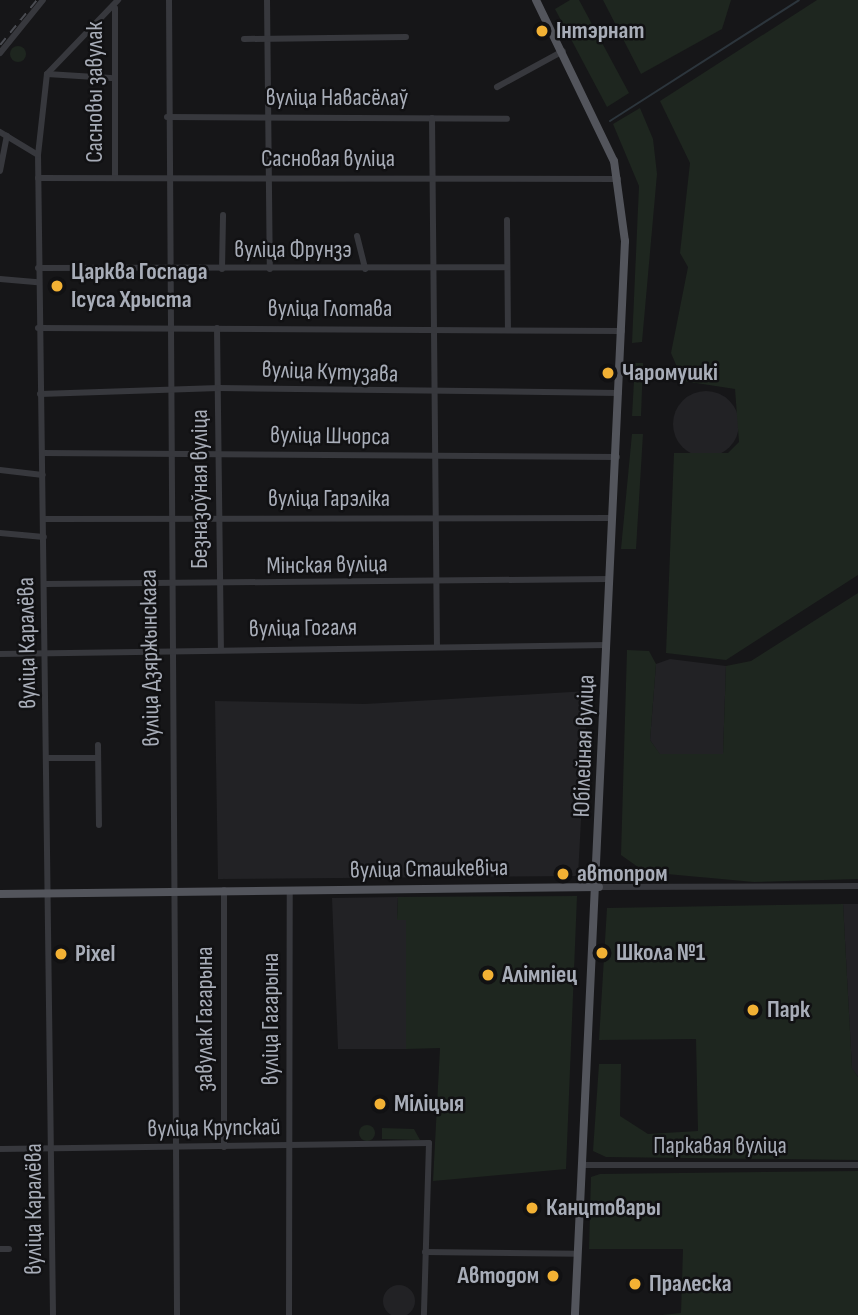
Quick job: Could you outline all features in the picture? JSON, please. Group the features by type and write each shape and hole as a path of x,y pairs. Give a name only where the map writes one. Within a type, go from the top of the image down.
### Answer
{"main road":[{"path":"536,0 564,51 618,179"},
{"name":"Юбілейная вуліца","path":"575,1315 581,1165 599,887 622,331 618,179"},
{"name":"вуліца Сташкевіча","path":"0,894 599,887"}],"street":[{"path":"0,53 43,0"},
{"path":"47,74 115,8 117,0"},
{"name":"вуліца Дзяржынскага","path":"169,0 167,517 177,1315"},
{"path":"267,0 270,269"},
{"name":"Сасновы завулак","path":"115,8 111,78 115,176"},
{"path":"244,39 406,37"},
{"path":"497,87 564,51"},
{"path":"47,74 111,78"},
{"name":"вуліца Каралёва","path":"47,74 38,155 38,328 52,893 53,1315"},
{"name":"вуліца Навасёлаў","path":"167,117 507,119"},
{"path":"432,118 429,269 438,583 437,645"},
{"path":"0,172 3,134 38,155"},
{"name":"Сасновая вуліца","path":"38,177 618,179"},
{"name":"вуліца Фрунзэ","path":"222,270 223,215"},
{"path":"507,220 508,328"},
{"name":"вуліца Фрунзэ","path":"357,236 365,269"},
{"name":"вуліца Фрунзэ","path":"38,268 222,270 506,267"},
{"path":"0,279 38,282"},
{"name":"вуліца Глотава","path":"38,328 168,331 217,328 508,328 622,331"},
{"name":"Безназоўная вуліца","path":"217,328 221,649"},
{"name":"вуліца Кутузава","path":"40,394 219,388 431,395 619,393"},
{"name":"вуліца Шчорса","path":"42,453 617,457"},
{"path":"0,470 43,475"},
{"name":"вуліца Гарэліка","path":"44,519 613,518"},
{"path":"0,533 44,537"},
{"name":"Мінская вуліца","path":"45,584 220,586 610,579"},
{"name":"вуліца Гогаля","path":"0,654 437,645 607,645"},
{"path":"98,745 99,825"},
{"path":"48,758 98,758"},
{"name":"вуліца Сташкевіча","path":"599,887 858,886"},
{"name":"вуліца Гагарына","path":"289,1315 290,890"},
{"name":"завулак Гагарына","path":"224,891 224,1147"},
{"name":"вуліца Крупскай","path":"0,1149 429,1143 425,1252"},
{"name":"Паркавая вуліца","path":"581,1165 858,1164"},
{"path":"0,1250 9,1249"},
{"path":"424,1315 425,1252 578,1254"}],"shaded area":[{"path":"570,0 579,0 629,93 607,107 555,9"},
{"path":"603,0 731,0 722,29 641,74"},
{"path":"817,0 858,0 858,575 726,660 666,653 674,453 728,453 739,442 735,389 683,381 671,353 688,267 680,253 690,163 660,101"},
{"path":"15,46 21,46 26,54 24,60 15,62 10,57 10,51"},
{"path":"640,108 653,139 657,174 642,342 632,343 639,186 613,124"},
{"path":"635,363 643,363 641,416 632,416"},
{"path":"700,391 712,391 724,396 734,406 739,424 737,437 724,452 712,457 700,457 688,452 678,442 673,430 673,418 678,406 688,396"},
{"path":"632,434 643,434 636,549 621,549"},
{"path":"858,593 858,879 754,882 645,872 621,855 627,650 649,651 656,664 650,740 660,754 723,754 726,666 751,661"},
{"path":"670,659 726,666 723,754 660,755 650,740 656,664"},
{"path":"588,691 578,876 218,879 215,701 365,704"},
{"path":"577,896 566,1169 433,1181 440,1048 406,1049 406,920 397,920 398,897"},
{"path":"398,897 397,919 406,920 406,1049 338,1049 332,898"},
{"path":"843,904 858,904 858,1077 852,1069"},
{"path":"843,904 852,1068 858,1077 858,1160 606,1157 593,1151 599,1064 621,1064 620,1116 648,1134 698,1131 696,1039 599,1040 607,908"},
{"path":"364,1125 370,1125 375,1133 373,1139 364,1141 359,1136 359,1130"},
{"path":"382,1128 414,1129 420,1140 382,1139"},
{"path":"858,1171 858,1315 662,1315 681,1313 683,1249 589,1249 591,1177 600,1174"},
{"path":"399,1285 410,1290 415,1301 410,1312 399,1317 388,1312 383,1301 388,1290"}],"waterway":[{"path":"610,121 799,0"}],"railway":[{"path":"0,45 37,0"}],"place":[{"name":"Інтэрнат","path":"542,31"},
{"name":"Царква Госпада Ісуса Хрыста","path":"57,286"},
{"name":"Чаромушкі","path":"608,373"},
{"name":"автопром","path":"563,874"},
{"name":"Школа №1","path":"602,953"},
{"name":"Pixel","path":"61,954"},
{"name":"Алімпіец","path":"488,975"},
{"name":"Парк","path":"753,1010"},
{"name":"Міліцыя","path":"380,1104"},
{"name":"Канцтовары","path":"532,1208"},
{"name":"Автодом","path":"553,1276"},
{"name":"Пралеска","path":"635,1284"}]}
